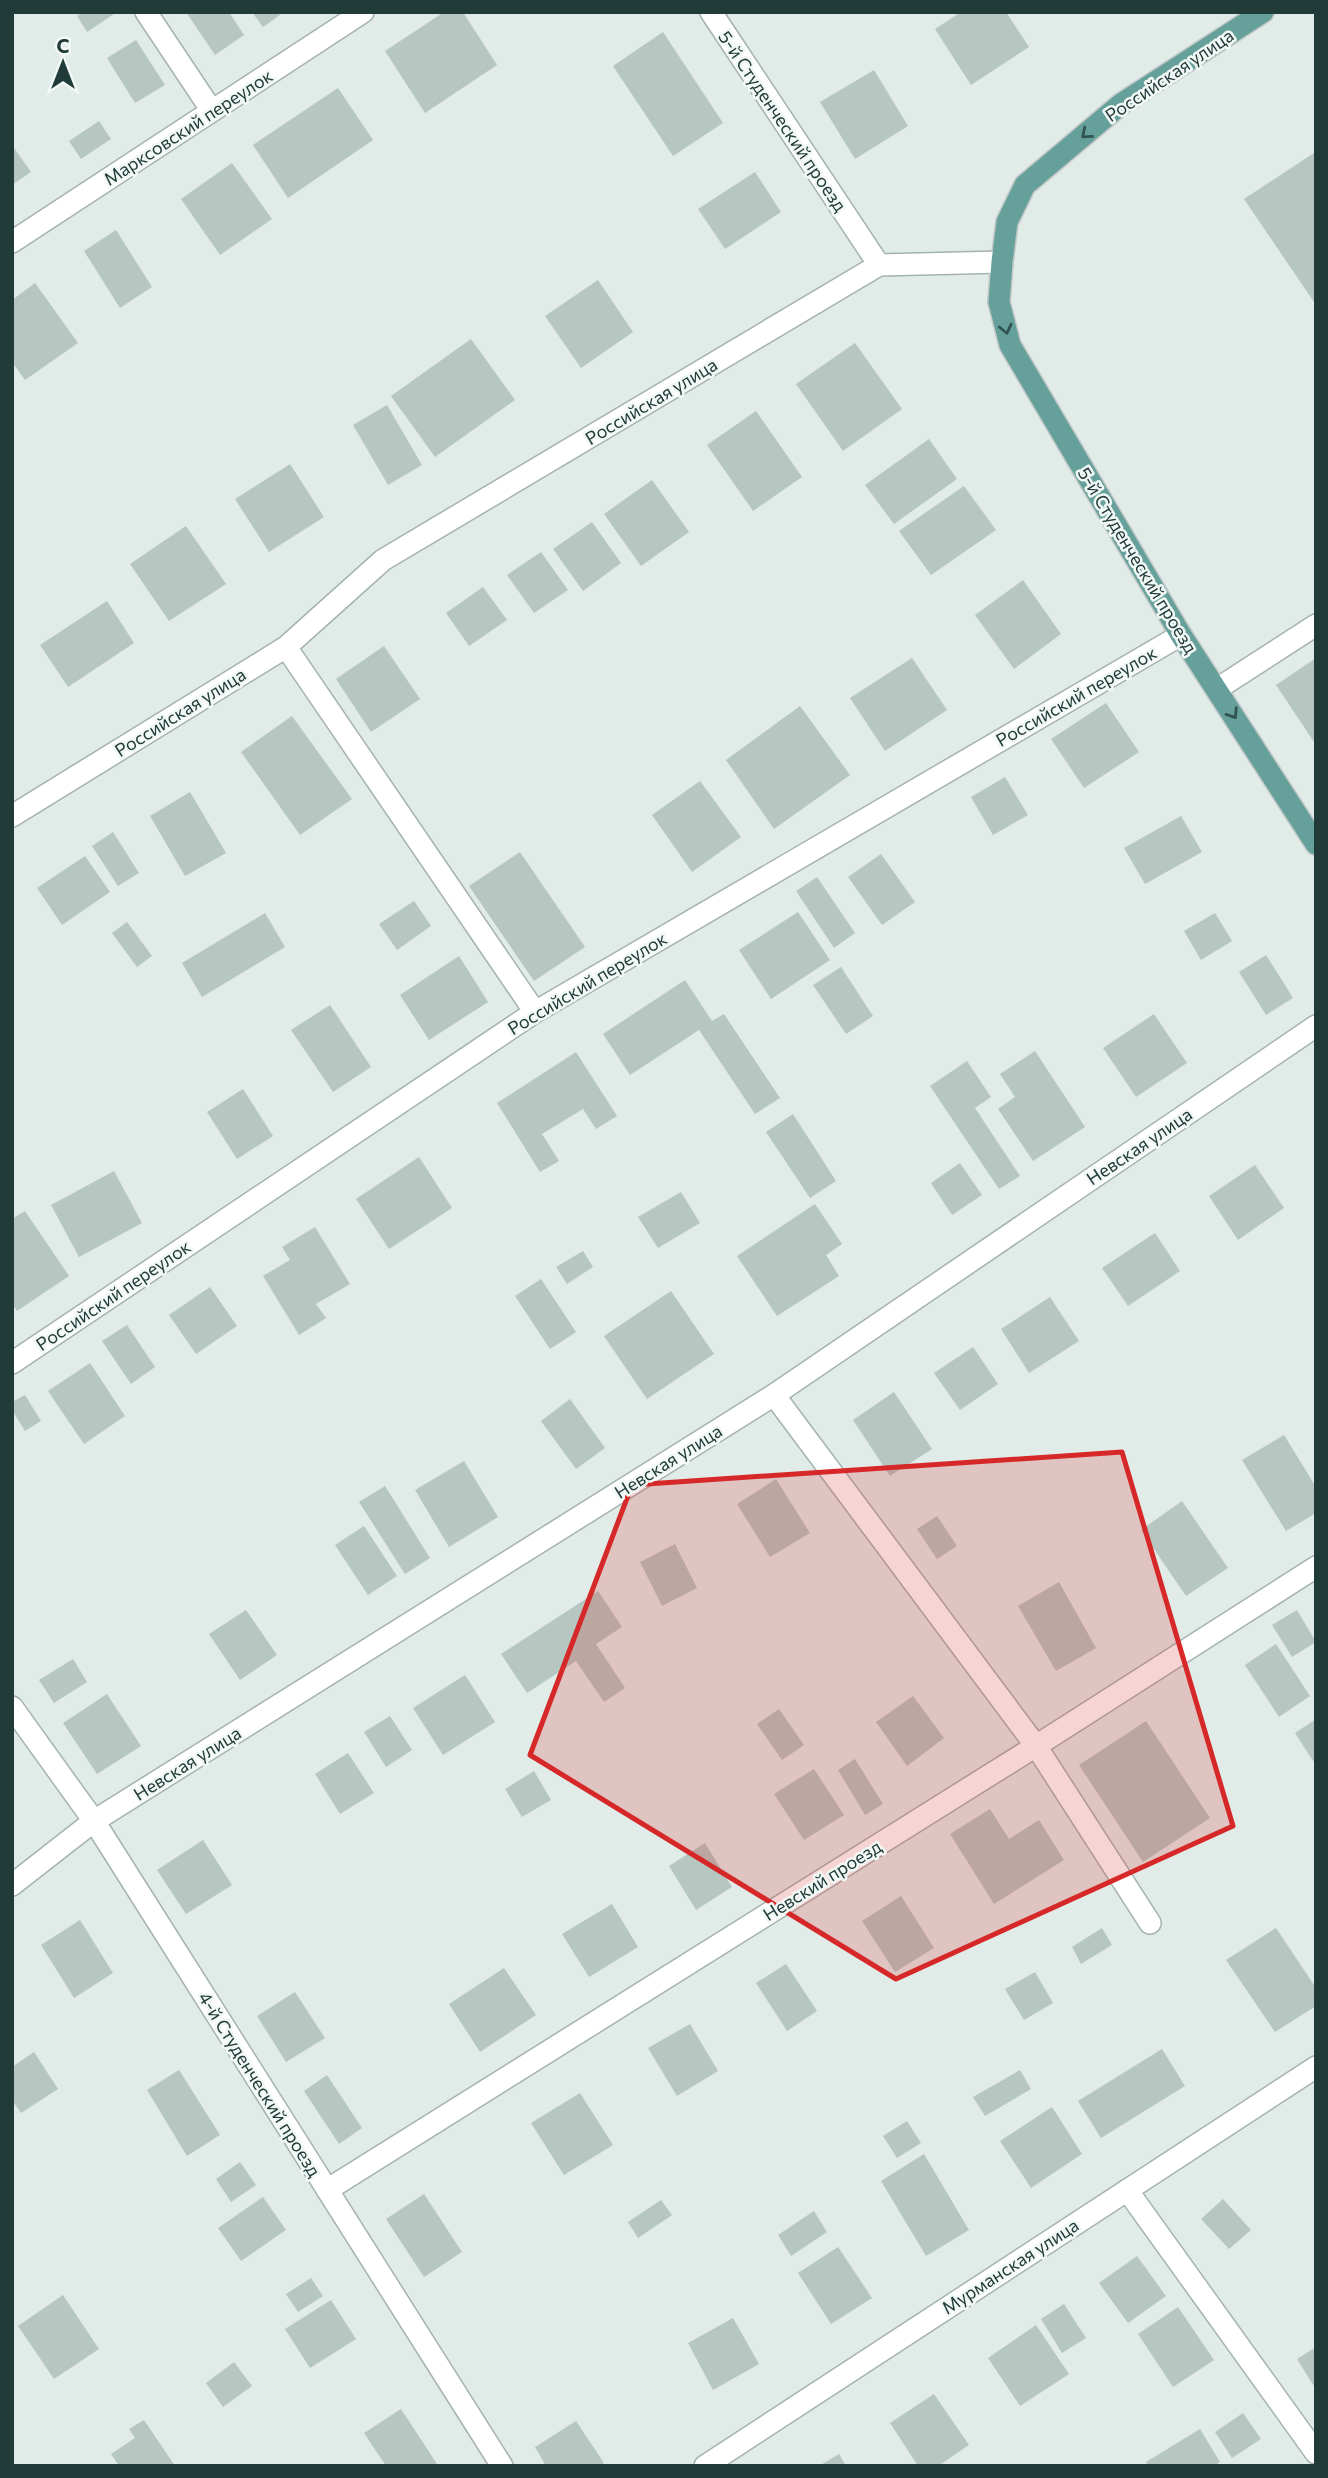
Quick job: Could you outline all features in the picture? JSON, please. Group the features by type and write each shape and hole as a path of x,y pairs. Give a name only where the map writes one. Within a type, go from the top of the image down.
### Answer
{"main road":[{"name":"Российская улица","path":"1002,262 1007,222 1025,185 1121,104 1263,12"},
{"name":"5-й Студенческий проезд","path":"1002,262 999,302 1010,345 1181,635 1316,844"}],"street":[{"path":"146,12 212,111"},
{"name":"Марксовский переулок","path":"12,242 363,12"},
{"name":"5-й Студенческий проезд","path":"711,12 879,265"},
{"name":"Российская улица","path":"12,816 286,647 383,560 879,265 1002,262"},
{"path":"1217,689 1316,625"},
{"name":"Российский переулок","path":"12,1363 535,1012 1181,635"},
{"path":"286,647 535,1012"},
{"name":"Невская улица","path":"12,1885 94,1821 774,1395 1316,1026"},
{"path":"774,1395 1036,1746 1150,1923"},
{"name":"Невский проезд","path":"327,2190 1036,1746 1316,1567"},
{"name":"4-й Студенческий проезд","path":"12,1707 94,1821 502,2466"},
{"name":"Мурманская улица","path":"705,2466 1316,2067"},
{"path":"1127,2190 1316,2453"}],"highlighted area":[{"path":"1122,1452 1233,1826 896,1979 530,1755 632,1485"}],"building":[{"path":"83,12 117,12 87,32 77,16"},
{"path":"186,12 229,12 244,35 215,55"},
{"path":"252,12 284,12 263,27"},
{"path":"444,12 463,12 497,65 425,113 385,51"},
{"path":"961,12 1006,12 1029,47 971,85 935,29"},
{"path":"663,32 723,123 673,156 613,66"},
{"path":"136,40 165,85 135,103 107,58"},
{"path":"874,70 908,126 855,159 820,102"},
{"path":"338,88 373,140 288,198 253,145"},
{"path":"99,121 111,139 81,159 69,141"},
{"path":"12,145 31,172 12,185"},
{"path":"1314,153 1316,156 1316,305 1244,199"},
{"path":"232,163 272,219 220,255 181,199"},
{"path":"755,172 781,212 725,249 698,209"},
{"path":"116,230 152,287 120,308 84,251"},
{"path":"598,280 633,332 581,368 545,316"},
{"path":"35,283 78,343 25,380 12,362 12,300"},
{"path":"471,339 515,400 435,457 391,396"},
{"path":"855,343 902,409 843,451 796,384"},
{"path":"387,405 422,465 388,485 353,425"},
{"path":"756,411 802,477 753,511 707,445"},
{"path":"929,439 957,479 894,524 865,485"},
{"path":"290,464 324,517 269,552 235,499"},
{"path":"652,480 689,532 641,566 604,514"},
{"path":"964,486 996,530 931,575 899,531"},
{"path":"592,522 621,563 583,591 553,549"},
{"path":"186,526 226,584 169,621 130,564"},
{"path":"541,552 568,590 534,613 507,575"},
{"path":"1023,580 1061,634 1014,669 975,615"},
{"path":"483,587 507,620 469,646 446,613"},
{"path":"107,601 134,643 68,687 40,645"},
{"path":"384,646 420,699 371,732 336,679"},
{"path":"912,658 947,710 885,751 850,698"},
{"path":"1316,658 1316,745 1276,685"},
{"path":"1106,703 1139,752 1084,788 1051,739"},
{"path":"800,706 850,775 774,829 726,760"},
{"path":"292,716 352,799 300,835 241,752"},
{"path":"1005,777 1028,815 993,835 971,797"},
{"path":"700,781 741,837 692,872 652,815"},
{"path":"190,792 226,853 185,876 150,816"},
{"path":"1181,816 1202,852 1145,884 1124,848"},
{"path":"113,832 139,873 118,886 92,846"},
{"path":"520,852 585,947 534,981 469,886"},
{"path":"881,854 915,902 882,925 848,877"},
{"path":"85,856 110,892 62,925 37,888"},
{"path":"817,877 855,933 834,948 796,891"},
{"path":"414,901 431,926 397,950 379,924"},
{"path":"798,912 830,960 771,999 739,950"},
{"path":"265,913 285,947 202,997 182,963"},
{"path":"1215,913 1232,941 1201,960 1184,931"},
{"path":"127,922 152,956 137,967 112,933"},
{"path":"1266,955 1293,998 1266,1015 1239,972"},
{"path":"459,956 488,1002 429,1040 400,995"},
{"path":"841,967 873,1016 846,1034 813,985"},
{"path":"685,980 712,1021 724,1014 780,1098 755,1114 699,1030 630,1075 603,1034"},
{"path":"330,1005 371,1067 333,1092 291,1030"},
{"path":"1154,1014 1187,1063 1136,1097 1103,1048"},
{"path":"1035,1051 1085,1127 1033,1161 998,1109 1015,1097 1000,1074"},
{"path":"576,1052 617,1116 596,1129 583,1109 542,1134 559,1161 540,1172 497,1103"},
{"path":"967,1061 991,1097 975,1108 1020,1176 999,1189 930,1086"},
{"path":"243,1089 273,1136 237,1159 207,1112"},
{"path":"793,1114 836,1181 810,1198 766,1132"},
{"path":"419,1157 452,1208 389,1249 356,1199"},
{"path":"960,1163 982,1195 952,1215 931,1183"},
{"path":"1255,1165 1284,1208 1238,1240 1209,1196"},
{"path":"114,1171 142,1223 79,1257 51,1205"},
{"path":"681,1192 700,1223 658,1248 638,1217"},
{"path":"815,1204 842,1244 826,1255 839,1276 777,1316 737,1256"},
{"path":"25,1211 69,1276 17,1311 12,1304 12,1219"},
{"path":"315,1227 350,1284 316,1304 326,1318 299,1335 263,1276 290,1260 282,1247"},
{"path":"1155,1233 1180,1271 1128,1306 1102,1268"},
{"path":"583,1251 593,1267 567,1284 556,1267"},
{"path":"541,1279 576,1332 550,1349 515,1296"},
{"path":"210,1287 237,1326 196,1354 169,1315"},
{"path":"671,1291 714,1354 647,1399 604,1336"},
{"path":"1050,1297 1079,1341 1029,1373 1001,1329"},
{"path":"127,1325 155,1367 131,1384 102,1341"},
{"path":"973,1347 998,1384 960,1410 934,1373"},
{"path":"90,1363 125,1416 84,1444 48,1391"},
{"path":"894,1392 932,1449 890,1476 853,1420"},
{"path":"25,1395 41,1421 25,1431 12,1410 12,1402"},
{"path":"570,1399 605,1448 576,1469 541,1421"},
{"path":"1284,1435 1316,1487 1316,1513 1286,1531 1242,1460"},
{"path":"464,1461 498,1517 449,1547 415,1490"},
{"path":"776,1479 810,1533 770,1557 737,1504"},
{"path":"385,1486 430,1558 405,1574 359,1502"},
{"path":"1182,1501 1228,1568 1186,1596 1141,1530"},
{"path":"937,1516 957,1546 937,1559 917,1529"},
{"path":"364,1526 397,1576 368,1595 335,1545"},
{"path":"675,1544 697,1588 662,1606 640,1562"},
{"path":"1059,1582 1096,1648 1056,1671 1018,1606"},
{"path":"598,1591 622,1627 596,1644 625,1688 604,1702 576,1661 527,1693 501,1654"},
{"path":"246,1610 277,1655 240,1680 209,1634"},
{"path":"1297,1610 1316,1642 1292,1657 1272,1625"},
{"path":"1276,1644 1310,1696 1279,1717 1245,1665"},
{"path":"73,1659 87,1682 54,1703 39,1680"},
{"path":"465,1675 495,1722 443,1755 413,1708"},
{"path":"107,1694 141,1746 97,1774 63,1723"},
{"path":"913,1696 944,1738 907,1766 876,1722"},
{"path":"779,1709 804,1745 782,1760 757,1724"},
{"path":"390,1716 412,1750 386,1767 364,1732"},
{"path":"1316,1719 1316,1759 1313,1761 1295,1733"},
{"path":"1146,1721 1210,1818 1143,1862 1079,1765"},
{"path":"348,1753 374,1793 340,1814 315,1774"},
{"path":"855,1759 883,1804 865,1815 838,1770"},
{"path":"814,1769 844,1815 804,1840 774,1794"},
{"path":"534,1771 551,1800 522,1817 505,1789"},
{"path":"990,1809 1009,1839 1039,1820 1064,1860 994,1904 950,1834"},
{"path":"203,1840 232,1885 186,1914 157,1870"},
{"path":"705,1843 732,1887 696,1910 669,1866"},
{"path":"901,1896 934,1948 895,1972 862,1921"},
{"path":"612,1904 638,1947 589,1977 562,1934"},
{"path":"80,1920 113,1973 74,1998 41,1945"},
{"path":"1102,1928 1112,1945 1081,1964 1072,1947"},
{"path":"1276,1928 1316,1988 1316,2006 1275,2032 1226,1960"},
{"path":"786,1964 817,2011 787,2031 756,1983"},
{"path":"504,1968 536,2015 480,2052 449,2004"},
{"path":"1035,1972 1053,2003 1024,2020 1005,1989"},
{"path":"295,1992 325,2038 286,2062 257,2016"},
{"path":"690,2024 718,2071 677,2096 648,2048"},
{"path":"1162,2049 1185,2086 1101,2138 1078,2101"},
{"path":"34,2052 58,2089 21,2113 12,2100 12,2067"},
{"path":"179,2070 220,2135 187,2156 147,2090"},
{"path":"1020,2070 1031,2089 985,2116 973,2097"},
{"path":"327,2075 362,2128 339,2144 304,2091"},
{"path":"580,2093 613,2145 564,2175 531,2123"},
{"path":"1052,2107 1082,2154 1031,2188 1000,2141"},
{"path":"907,2121 921,2143 897,2158 883,2136"},
{"path":"924,2154 969,2230 926,2256 881,2181"},
{"path":"240,2162 256,2185 231,2202 216,2179"},
{"path":"424,2194 462,2252 424,2277 386,2219"},
{"path":"263,2197 286,2230 241,2261 218,2228"},
{"path":"1223,2199 1251,2230 1229,2249 1201,2219"},
{"path":"661,2200 672,2215 638,2238 628,2222"},
{"path":"814,2211 827,2232 791,2256 778,2235"},
{"path":"838,2247 872,2298 831,2324 798,2273"},
{"path":"1137,2256 1166,2296 1128,2323 1099,2283"},
{"path":"311,2278 323,2296 298,2312 286,2294"},
{"path":"63,2295 99,2349 54,2379 18,2326"},
{"path":"331,2300 356,2339 310,2368 285,2329"},
{"path":"1064,2304 1086,2338 1062,2353 1041,2319"},
{"path":"1178,2307 1214,2360 1173,2387 1138,2334"},
{"path":"733,2318 759,2364 713,2390 688,2343"},
{"path":"1036,2325 1069,2374 1020,2406 988,2358"},
{"path":"1316,2347 1316,2383 1313,2385 1297,2359"},
{"path":"234,2362 252,2386 223,2407 206,2383"},
{"path":"934,2394 969,2445 938,2466 918,2466 890,2423"},
{"path":"401,2409 437,2464 434,2466 386,2466 364,2433"},
{"path":"1243,2413 1261,2439 1232,2458 1215,2432"},
{"path":"144,2420 175,2466 119,2466 111,2454 135,2438 129,2429"},
{"path":"576,2421 604,2463 599,2466 546,2466 535,2447"},
{"path":"1200,2429 1220,2462 1214,2466 1148,2466 1146,2462"},
{"path":"839,2454 846,2466 819,2466"}]}
